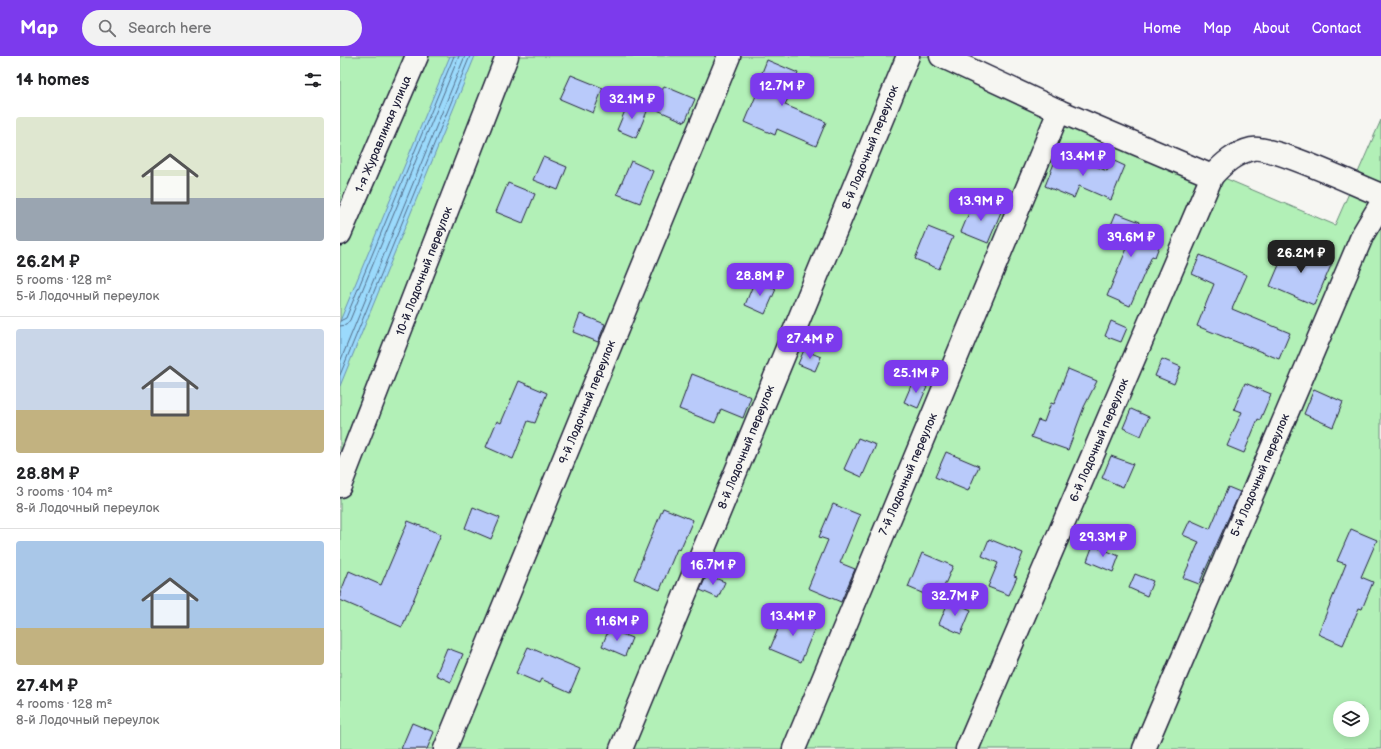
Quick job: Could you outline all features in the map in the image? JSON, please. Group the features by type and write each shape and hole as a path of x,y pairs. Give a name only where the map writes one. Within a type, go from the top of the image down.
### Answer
{"street":[{"name":"1-я Журавлиная улица","path":"340,234 417,56"},
{"name":"10-й Лодочный переулок","path":"340,486 507,56"},
{"name":"9-й Лодочный переулок","path":"445,749 729,56"},
{"name":"8-й Лодочный переулок","path":"621,749 908,56"},
{"path":"941,56 1059,111 1212,176 1229,159 1253,149 1282,154 1381,195"},
{"name":"7-й Лодочный переулок","path":"794,749 1059,111"},
{"name":"6-й Лодочный переулок","path":"967,749 1212,176"},
{"name":"5-й Лодочный переулок","path":"1144,749 1363,234 1381,204"}],"green space":[{"path":"340,56 937,56 1335,225 1381,120 1381,749 340,749"}],"water":[{"path":"450,56 475,56 340,386 340,321"}],"building":[{"path":"767,60 798,73 785,105 826,122 816,146 777,129 775,135 745,122 760,86 757,85"},
{"path":"571,75 603,88 593,113 560,99"},
{"path":"664,86 695,99 685,122 655,109"},
{"path":"629,101 648,109 636,138 617,130"},
{"path":"1059,151 1107,171 1112,160 1125,166 1111,200 1079,186 1074,198 1045,186"},
{"path":"543,157 567,167 558,190 533,180"},
{"path":"631,161 653,171 640,203 617,194"},
{"path":"508,183 535,194 523,223 496,212"},
{"path":"974,201 1001,212 988,243 961,232"},
{"path":"1116,213 1140,222 1137,230 1161,241 1155,257 1152,256 1130,306 1107,296 1128,246 1106,237"},
{"path":"928,227 953,237 939,269 915,259"},
{"path":"1288,244 1332,263 1314,305 1270,286"},
{"path":"1200,255 1247,275 1232,309 1290,333 1279,359 1197,326 1214,284 1192,274"},
{"path":"755,280 776,289 765,314 745,305"},
{"path":"580,314 605,324 598,342 573,332"},
{"path":"1111,321 1127,328 1121,342 1105,336"},
{"path":"804,350 821,357 815,371 798,364"},
{"path":"1162,359 1181,367 1174,384 1155,376"},
{"path":"1068,369 1097,381 1084,407 1068,450 1031,437 1038,420 1044,422 1051,403 1054,404"},
{"path":"692,374 751,397 743,418 721,409 715,423 679,409"},
{"path":"519,381 547,393 535,423 528,421 513,459 486,447 497,421 501,423"},
{"path":"913,381 927,387 918,408 904,402"},
{"path":"1245,383 1271,394 1260,420 1258,419 1244,453 1227,446 1242,412 1234,409"},
{"path":"1314,389 1343,402 1333,427 1304,414"},
{"path":"1131,409 1149,417 1141,436 1123,428"},
{"path":"858,438 876,445 862,477 844,469"},
{"path":"946,452 979,466 968,491 935,477"},
{"path":"1111,456 1133,464 1123,487 1102,478"},
{"path":"1228,487 1240,492 1199,584 1183,578 1199,542 1183,535 1190,520 1210,529"},
{"path":"833,504 860,515 840,563 855,569 841,602 808,588 828,540 819,537"},
{"path":"473,507 500,518 491,539 465,528"},
{"path":"663,508 693,520 680,550 677,549 660,590 634,579"},
{"path":"408,521 441,534 402,627 340,600 340,594 349,571 381,585"},
{"path":"1351,529 1377,540 1361,577 1373,582 1362,609 1359,608 1343,645 1318,634 1346,564 1337,561"},
{"path":"989,539 1023,553 1014,576 1017,577 1009,595 988,587 998,563 982,556"},
{"path":"1093,545 1119,556 1113,572 1087,561"},
{"path":"922,553 953,566 938,600 908,587"},
{"path":"1135,574 1153,581 1147,596 1129,588"},
{"path":"707,575 725,582 718,598 700,590"},
{"path":"949,600 971,610 961,634 939,624"},
{"path":"785,612 816,625 801,662 770,649"},
{"path":"609,629 632,638 625,656 602,646"},
{"path":"528,647 580,669 570,692 541,679 539,683 516,673"},
{"path":"447,648 463,654 451,682 436,675"},
{"path":"412,723 434,732 427,749 401,749"}]}
